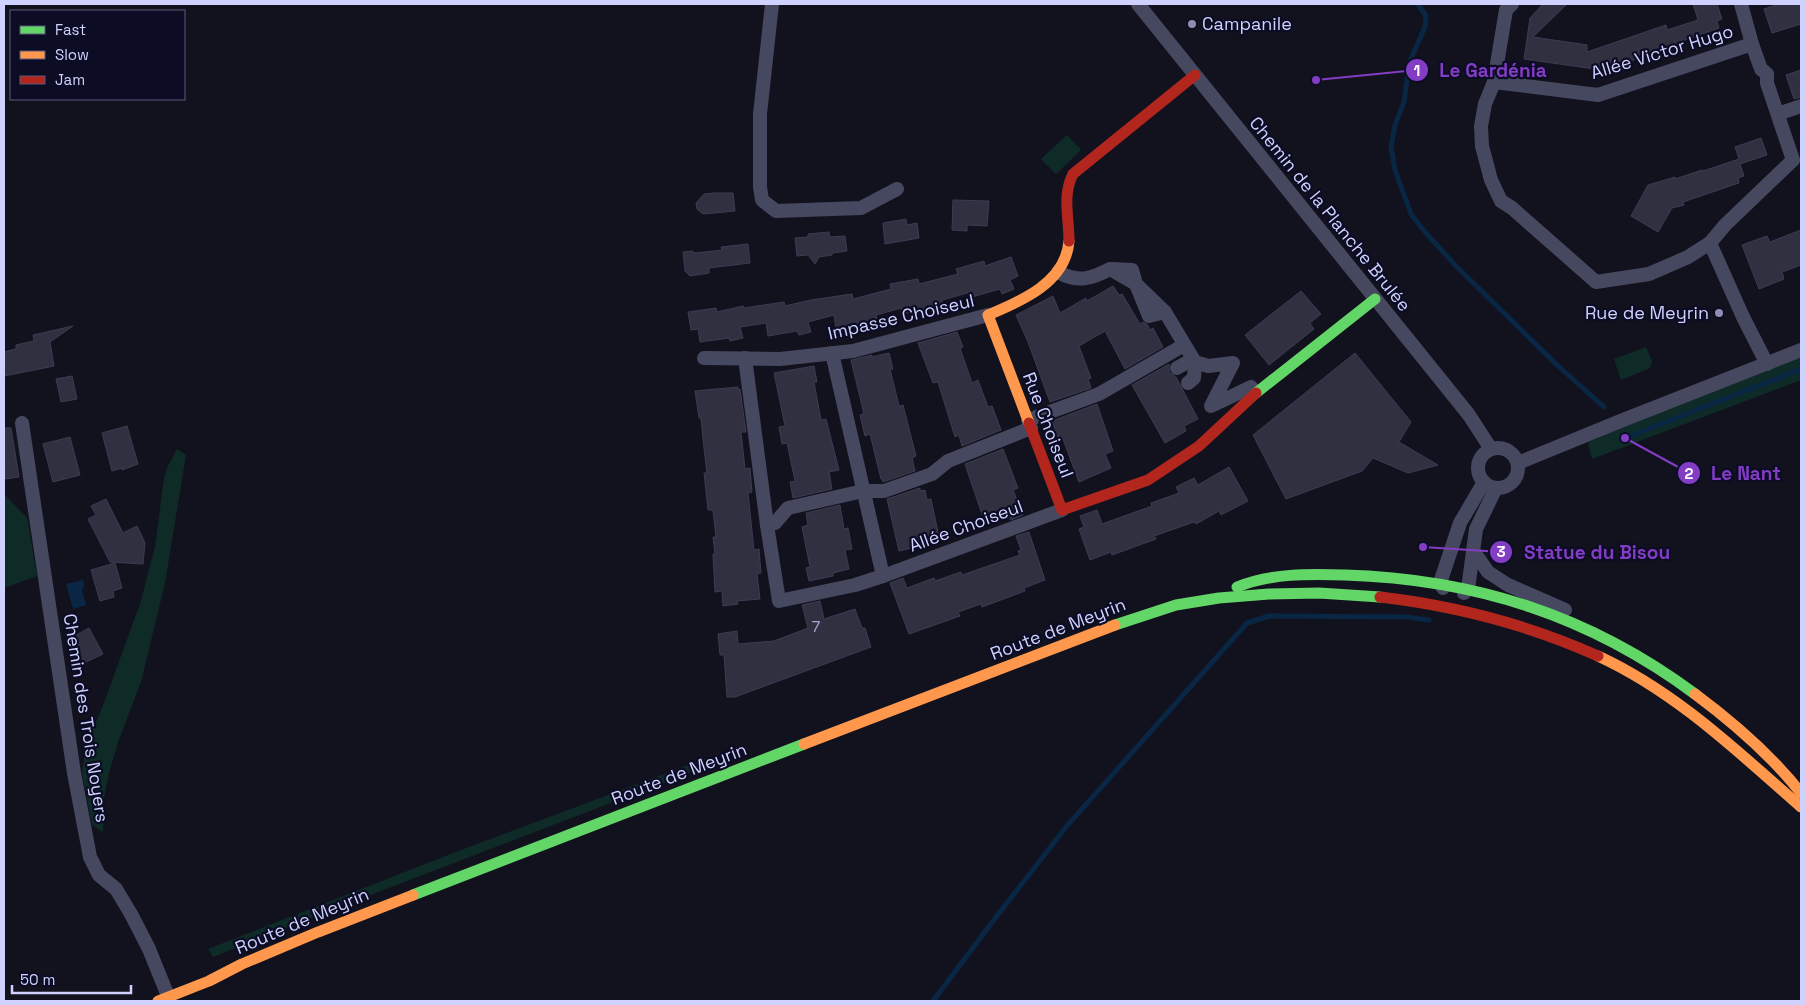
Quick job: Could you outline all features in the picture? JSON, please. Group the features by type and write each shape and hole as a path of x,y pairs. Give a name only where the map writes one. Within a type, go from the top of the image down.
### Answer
{"main road":[{"path":"988,315 1006,309 1027,296 1058,272 1066,258 1069,242 1066,195 1067,183 1073,174 1195,75"},
{"path":"1062,510 1148,480 1199,446 1256,393 1375,299"},
{"name":"Rue Choiseul","path":"988,315 1062,510"},
{"name":"Route de Meyrin","path":"1219,597 1248,581 1282,576 1318,574 1412,579 1468,589 1556,615 1615,643 1696,694 1735,725 1784,771 1801,793"},
{"name":"Route de Meyrin","path":"165,1000 242,964 318,932 1082,638 1155,612 1219,597 1292,593 1405,598 1494,617 1540,632 1592,653 1652,686 1716,731 1801,806"}],"street":[{"path":"772,4 760,114 760,186 762,200 776,211 846,210 861,208 897,189"},
{"name":"Chemin de la Planche Brulée","path":"1138,4 1469,415 1491,449"},
{"path":"1512,4 1506,10 1494,82 1485,104 1482,126 1482,146 1491,180 1501,201 1512,208 1596,282 1650,274 1688,257 1710,243 1725,225 1793,160 1767,83 1766,74 1761,69 1752,44 1743,4"},
{"name":"Allée Victor Hugo","path":"1494,82 1598,96 1752,44"},
{"path":"1778,114 1801,106"},
{"path":"1710,243 1766,364"},
{"path":"1058,272 1070,279 1097,267 1132,270 1130,284 1165,312 1184,344 1199,362"},
{"name":"Impasse Choiseul","path":"704,358 780,359 853,351 988,315"},
{"path":"767,525 775,523 788,508 864,491 884,490 932,474 948,460 1099,394 1184,344"},
{"path":"1518,464 1623,420 1801,350"},
{"path":"832,353 883,576"},
{"name":"Allée Choiseul","path":"745,358 779,602 855,585 883,576 1062,510"},
{"path":"1191,380 1199,362"},
{"path":"1178,368 1199,362 1233,363 1211,406 1251,387 1256,393"},
{"name":"Chemin des Trois Noyers","path":"22,423 74,773 90,856 99,875 116,889 131,914 149,949 165,1000"},
{"path":"1491,449 1505,449 1511,452 1518,464 1519,470 1513,482 1502,488 1490,485 1480,477 1478,464 1481,458 1491,449"},
{"path":"1490,485 1476,529 1468,589 1451,607 1440,583 1460,523 1490,485"},
{"path":"1474,552 1488,572 1508,585 1547,600 1600,626 1615,643"}],"green space":[{"path":"1067,135 1081,150 1056,174 1041,159"},
{"path":"1646,347 1652,361 1650,368 1621,380 1614,359"},
{"path":"1801,357 1801,380 1592,459 1588,443 1627,423"},
{"path":"177,449 186,455 165,583 141,682 118,742 109,773 104,798 103,832 92,825 82,773 86,745 102,708 140,604 155,547 164,478"},
{"path":"4,494 27,518 37,576 4,588"},
{"path":"707,758 723,760 213,957 208,949 461,850"}],"water":[{"path":"83,580 84,586 82,591 86,605 73,609 66,584"}],"building":[{"path":"1543,4 1567,4 1533,37 1587,45 1587,52 1666,25 1667,30 1698,20 1693,4 1717,4 1722,19 1717,21 1719,28 1682,41 1683,44 1602,70 1524,59 1530,18"},
{"path":"1779,4 1801,4 1801,24 1772,33 1764,9"},
{"path":"1801,70 1801,97 1794,99 1786,75"},
{"path":"1761,138 1767,155 1740,164 1744,176 1738,178 1739,183 1683,202 1684,205 1672,208 1658,232 1631,216 1648,185 1703,171 1739,159 1735,147"},
{"path":"733,193 735,211 703,214 697,209 696,203 704,194"},
{"path":"953,200 989,201 987,226 967,225 967,231 952,230"},
{"path":"906,219 907,225 917,223 919,238 885,244 883,223"},
{"path":"1801,230 1801,265 1782,272 1784,279 1759,289 1742,245 1767,236 1770,242"},
{"path":"829,232 830,237 845,236 847,251 819,257 815,264 808,255 797,256 795,238 808,237 808,234"},
{"path":"748,244 750,263 709,268 709,273 690,276 685,271 683,252 714,251 722,250 721,247"},
{"path":"1011,257 1018,276 1010,280 1014,289 1002,294 1000,289 972,297 971,292 942,300 945,310 933,313 931,309 902,314 901,308 876,315 878,325 866,328 865,324 836,328 834,315 808,322 811,332 799,335 797,331 768,336 766,323 740,327 743,338 730,341 729,338 700,342 698,329 691,330 688,312 716,308 717,312 743,306 744,308 784,302 785,306 852,294 853,299 891,289 890,284 918,279 919,284 958,274 956,269 984,261 985,266"},
{"path":"1113,286 1119,295 1122,294 1140,324 1143,322 1147,324 1150,330 1153,328 1163,347 1125,369 1105,331 1079,346 1091,378 1088,379 1091,388 1050,402 1016,315 1053,296 1060,313 1086,298 1087,301"},
{"path":"1301,291 1321,314 1310,323 1314,329 1269,365 1245,335"},
{"path":"73,326 50,342 54,366 4,376 4,352 16,349 16,345 34,341 33,335"},
{"path":"957,332 963,347 960,348 972,383 978,380 988,407 992,406 1001,430 962,446 959,435 955,437 938,382 933,383 918,343"},
{"path":"889,353 893,369 890,369 899,406 903,405 916,456 912,458 915,471 883,482 870,434 865,436 860,415 864,414 851,360"},
{"path":"1355,353 1411,422 1399,442 1438,465 1408,473 1373,458 1362,471 1286,499 1253,435"},
{"path":"1169,364 1169,372 1176,377 1198,419 1184,426 1186,431 1165,443 1132,385"},
{"path":"814,366 817,382 814,382 821,420 826,419 839,470 829,472 832,489 793,498 790,482 795,481 787,443 782,444 779,427 785,426 774,373"},
{"path":"72,376 77,399 61,402 56,379"},
{"path":"738,387 738,390 740,389 746,432 741,432 745,469 750,468 752,492 748,493 754,550 759,549 761,573 757,574 760,599 737,601 738,604 723,606 722,591 715,592 713,537 716,537 713,510 708,510 704,473 707,473 701,418 699,418 695,391"},
{"path":"1097,404 1113,451 1105,454 1111,468 1079,482 1063,439 1059,440 1052,421"},
{"path":"127,426 138,464 122,470 122,468 112,471 102,433"},
{"path":"4,428 11,428 19,477 5,479"},
{"path":"70,437 80,475 53,482 43,444"},
{"path":"1003,449 1018,488 1013,490 1023,515 1011,520 1008,514 985,523 965,464"},
{"path":"1229,467 1248,501 1221,515 1219,511 1196,524 1194,522 1154,536 1156,539 1112,555 1111,552 1090,560 1079,529 1084,527 1080,516 1097,510 1102,524 1152,506 1151,503 1179,493 1176,487 1194,478 1198,485"},
{"path":"920,488 920,491 925,490 927,500 931,499 939,537 927,539 928,544 899,551 887,499"},
{"path":"106,499 123,533 137,526 145,543 143,564 110,562 88,519 96,515 91,506"},
{"path":"840,505 844,529 848,528 852,549 845,550 849,569 833,573 833,576 809,581 806,568 810,567 802,527 808,525 806,513"},
{"path":"1029,532 1045,580 1024,588 1025,591 982,607 981,604 958,612 960,616 909,634 890,583 903,578 907,588 934,578 935,581 961,572 962,575 1020,555 1018,551 1021,550 1016,536"},
{"path":"115,563 122,588 113,591 114,597 100,601 91,570"},
{"path":"820,601 824,619 855,609 862,628 865,628 871,647 735,697 727,697 724,655 720,655 718,634 737,631 738,644 774,641 808,628 802,605"},
{"path":"89,628 103,654 84,663 71,638"}],"waterway":[{"path":"1418,4 1426,16 1425,27 1409,63 1404,102 1395,125 1391,147 1395,170 1411,214 1456,266 1556,364 1604,407"},
{"path":"1625,438 1801,369"},
{"path":"933,1001 1066,827 1247,623 1269,616 1407,617 1429,620"}],"traffic: fast":[{"path":"1256,393 1375,299"},
{"path":"1237,587 1250,582 1277,577 1345,575 1393,578 1440,584 1486,594 1530,607 1573,623 1614,643 1655,667 1695,694"},
{"path":"1115,625 1176,605 1219,598 1319,593 1380,597"},
{"path":"413,895 804,744"}],"traffic: slow":[{"path":"1029,423 988,315 1028,296 1051,279 1060,268 1066,255 1069,241"},
{"path":"804,744 1115,625"},
{"path":"1598,656 1654,687 1680,705 1729,744 1801,807"},
{"path":"1695,694 1751,740 1801,793"},
{"path":"158,1001 209,981 242,964 318,932 413,895"}],"traffic: jam":[{"path":"1069,241 1067,198 1073,174 1195,75"},
{"path":"1029,423 1062,510 1148,480 1199,446 1256,393"},
{"path":"1380,597 1464,611 1491,618 1545,635 1598,656"}],"place":[{"name":"Campanile","path":"1192,24"},
{"name":"Le Gardénia","path":"1316,80"},
{"name":"Rue de Meyrin","path":"1719,313"},
{"name":"Le Nant","path":"1625,438"},
{"name":"Statue du Bisou","path":"1423,547"}]}
